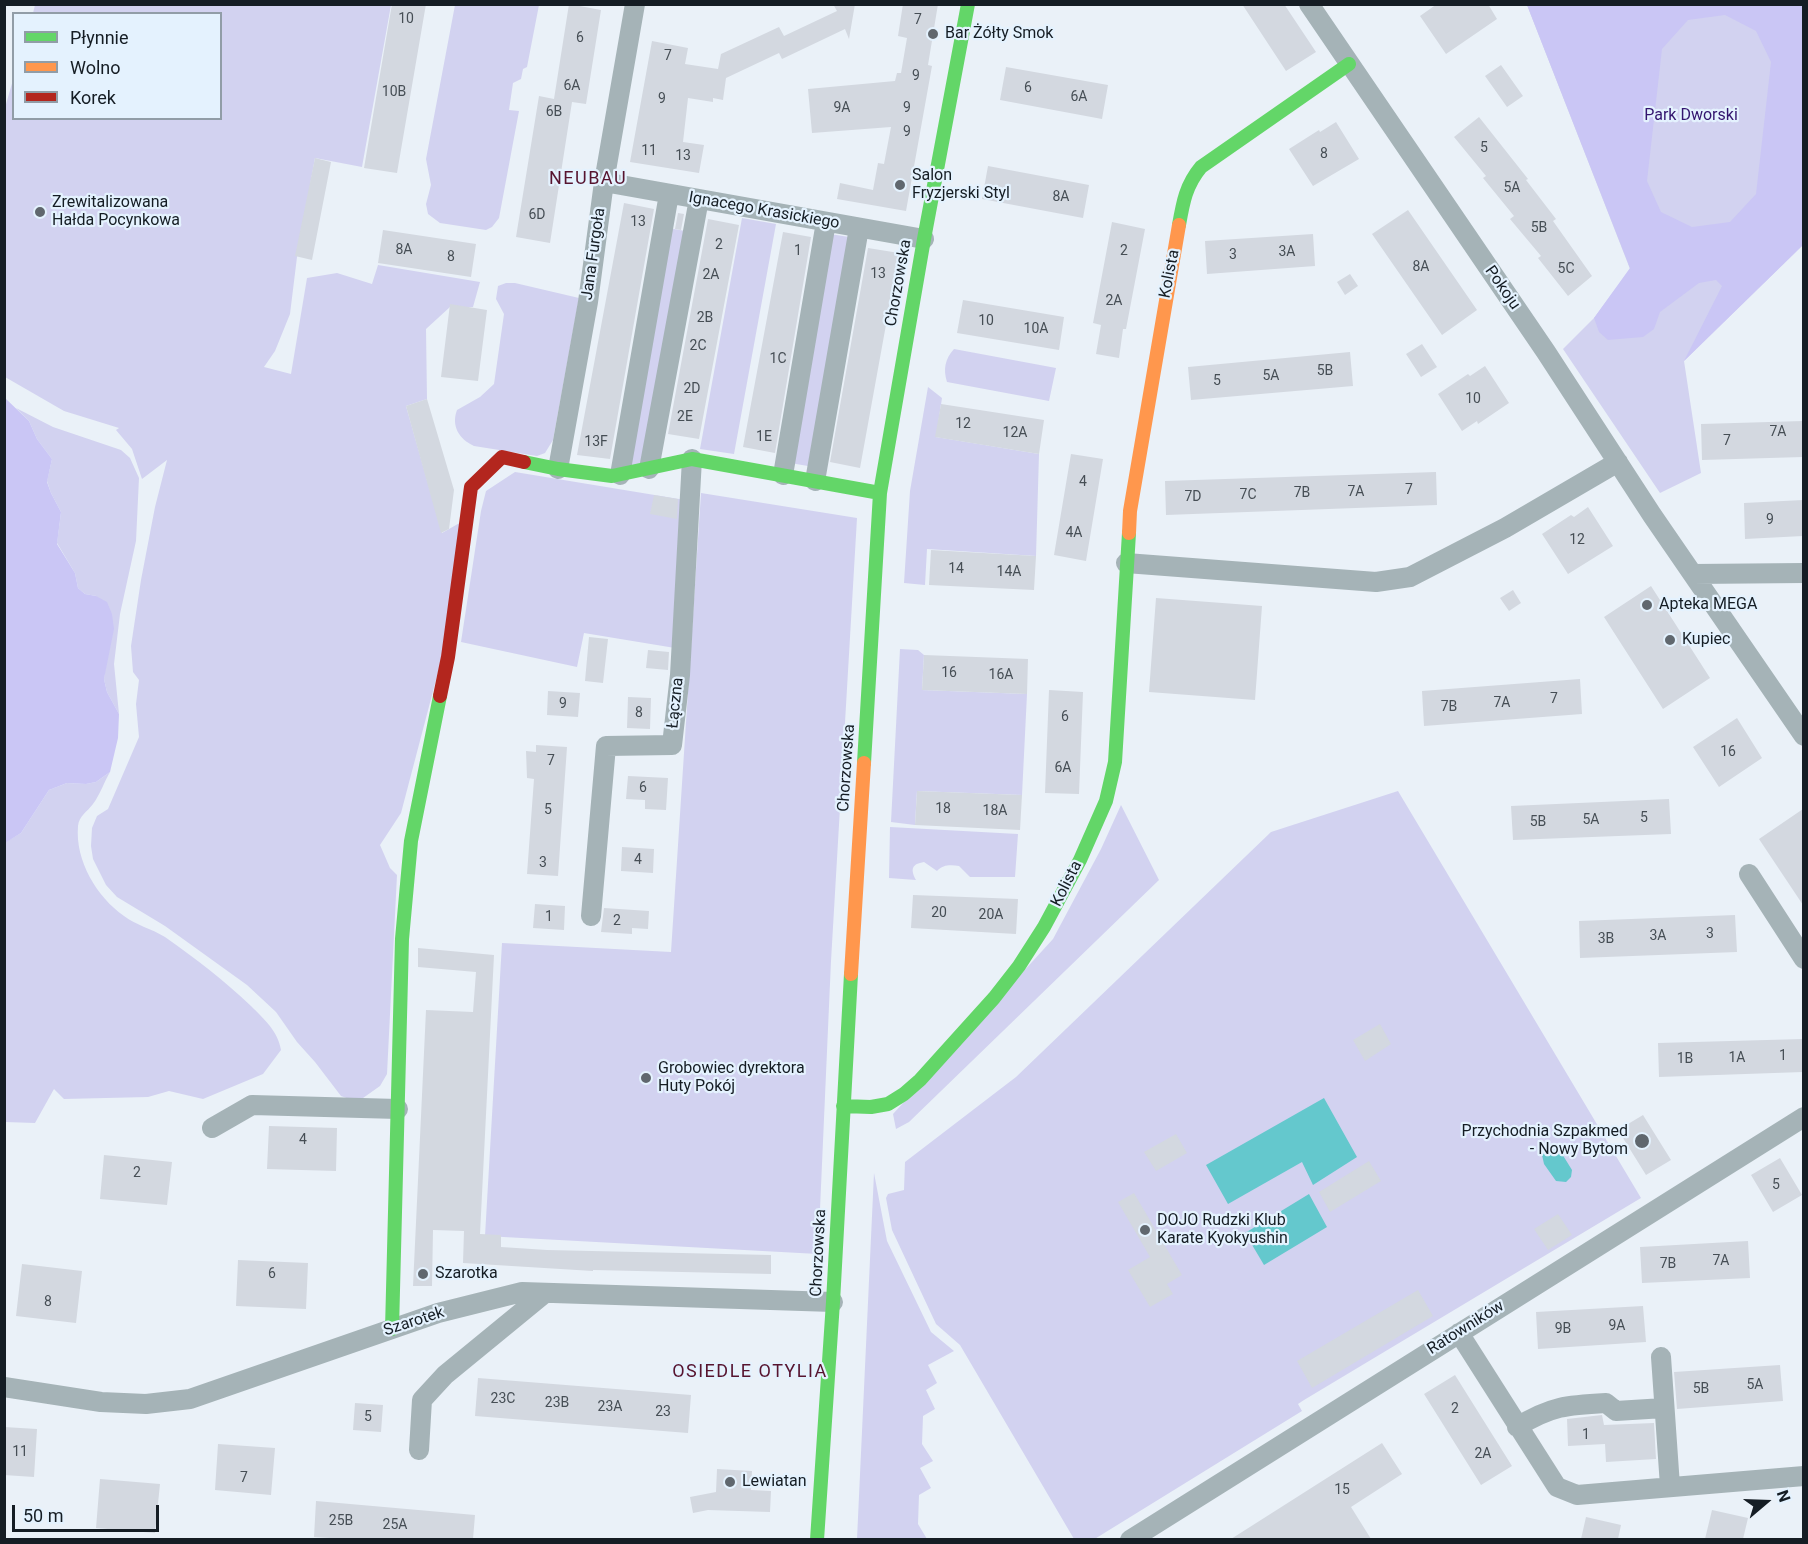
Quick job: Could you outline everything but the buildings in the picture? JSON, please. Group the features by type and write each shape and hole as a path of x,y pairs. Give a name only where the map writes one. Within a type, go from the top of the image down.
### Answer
{"street":[{"name":"Jana Furgoła","path":"558,468 588,302 604,182 635,4"},
{"name":"Chorzowska","path":"817,1539 880,493 968,4"},
{"name":"Pokoju","path":"1309,4 1803,736"},
{"name":"Kolista","path":"843,1106 887,1105 926,1074 1019,968 1062,895 1104,810 1115,762 1130,511 1185,193 1191,179 1201,166 1348,64"},
{"name":"Ignacego Krasickiego","path":"604,182 924,239"},
{"path":"620,475 669,194"},
{"path":"649,469 699,199"},
{"path":"783,475 826,222"},
{"path":"815,481 859,228"},
{"path":"392,1329 402,939 411,841 448,657 471,487 502,457 612,476 692,459 880,493"},
{"name":"Łączna","path":"591,916 606,746 672,745 680,675 692,459"},
{"path":"1126,563 1376,582 1410,577 1505,528 1618,462"},
{"path":"1693,574 1803,573"},
{"path":"1749,874 1803,959"},
{"path":"212,1128 252,1105 398,1109"},
{"name":"Ratowników","path":"1130,1539 1803,1117"},
{"name":"Szarotek","path":"4,1387 101,1402 146,1404 190,1399 438,1312 522,1292 833,1302"},
{"path":"418,1450 422,1400 445,1375 545,1293"},
{"path":"1459,1333 1557,1487 1577,1495 1803,1476"},
{"path":"1661,1357 1670,1486"},
{"path":"1517,1427 1535,1416 1564,1405 1606,1403 1616,1411 1664,1408"}],"green space":[{"path":"35,5 391,5 362,167 315,158 297,257 290,314 275,351 264,367 291,374 307,278 337,273 372,284 378,265 480,282 473,307 450,307 426,329 427,399 406,406 442,533 463,521 442,657 401,813 380,845 390,868 397,875 387,1074 380,1086 363,1098 352,1100 341,1096 276,1012 247,985 165,926 117,897 106,885 93,859 92,828 97,816 108,809 139,737 136,704 139,680 133,672 131,646 155,507 167,460 142,479 132,449 116,430 119,428 64,411 5,377 4,111 12,83 12,120 222,120 222,12 33,12"},
{"path":"455,5 539,5 527,67 523,69 521,79 513,83 509,110 519,111 499,218 492,227 486,230 440,223 428,214 426,204 431,185 426,159"},
{"name":"Park Dworski","path":"1527,5 1803,5 1803,245 1684,361 1701,473 1660,493 1563,349 1594,318 1630,269"},
{"path":"742,218 776,224 734,454 700,449"},
{"path":"663,227 685,231 649,469 620,475"},
{"path":"830,234 849,237 808,466 790,463"},
{"path":"515,283 579,298 553,440 545,453 537,456 474,446 460,436 456,427 457,410 480,397 494,384 504,314 496,299 498,286"},
{"path":"954,349 1056,368 1049,401 947,382 946,364"},
{"path":"928,387 942,398 936,437 1039,454 1036,556 927,549 925,585 904,583 910,491"},
{"path":"16,408 53,427 121,450 130,458 139,478 136,541 120,614 114,664 119,714 107,692 104,679 106,663 96,596 85,594 78,588 75,573 57,543 61,512 47,481 52,459 37,439 29,421"},
{"path":"515,472 685,500 675,648 584,633 577,667 461,642 486,491"},
{"path":"701,493 857,518 831,961 818,1254 485,1236 502,943 671,952"},
{"path":"900,649 918,650 924,655 922,690 1027,694 1022,795 917,791 915,825 891,822"},
{"path":"110,772 78,826 80,852 90,877 105,899 124,916 165,937 210,970 241,997 270,1026 281,1050 263,1074 203,1099 169,1091 148,1097 64,1099 54,1089 35,1123 5,1122 4,843 21,833 49,790 67,783 96,782"},
{"path":"1398,791 1641,1198 1304,1400 1298,1404 1302,1411 1093,1540 1074,1539 960,1345 936,1324 892,1230 886,1198 888,1194 904,1190 905,1162 1016,1077 1271,832"},
{"path":"1121,805 1159,880 909,1122 896,1129 893,1114 1053,939 1101,849"},
{"path":"890,827 1018,834 1015,877 970,877 959,866 945,866 937,871 924,862 913,868 916,880 889,878"},
{"path":"874,1173 887,1241 931,1332 954,1351 928,1365 937,1383 926,1390 935,1409 923,1416 922,1444 933,1461 920,1468 931,1488 919,1495 918,1524 927,1539 857,1539"}],"shaded area":[{"path":"1527,5 1803,5 1803,245 1684,361 1722,286 1716,280 1699,283 1660,312 1654,329 1643,337 1608,340 1599,332 1594,318 1630,268","holes":["1725,15 1756,31 1771,62 1756,194 1730,222 1692,227 1661,212 1647,181 1662,49 1688,20"]},
{"path":"5,398 29,421 37,439 52,459 47,482 61,512 57,544 75,573 78,588 85,594 96,596 107,602 112,614 114,629 104,679 107,692 119,714 118,738 110,772 96,782 67,783 49,790 21,833 5,843"}],"water":[{"path":"1324,1098 1357,1157 1313,1185 1302,1162 1228,1204 1206,1165"},
{"path":"1549,1148 1559,1149 1572,1170 1571,1177 1566,1182 1556,1181 1544,1164 1542,1155"},
{"path":"1309,1194 1327,1227 1264,1265 1245,1233"}],"traffic: fast":[{"path":"864,763 880,493 968,4"},
{"path":"1179,225 1189,187 1201,167 1349,64"},
{"path":"524,462 612,476 692,459 880,493"},
{"path":"843,1106 871,1107 888,1104 920,1080 994,998 1019,966 1044,927 1080,860 1106,801 1115,762 1129,533"},
{"path":"392,1329 402,939 411,841 440,696"},
{"path":"817,1540 851,974"}],"traffic: slow":[{"path":"1129,533 1130,511 1179,225"},
{"path":"851,974 864,763"}],"traffic: jam":[{"path":"440,696 448,657 471,487 502,457 524,462"}],"place":[{"name":"Bar Żółty Smok","path":"933,34"},
{"name":"Salon Fryzjerski Styl","path":"900,185"},
{"name":"Zrewitalizowana Hałda Pocynkowa","path":"40,212"},
{"name":"Apteka MEGA","path":"1647,605"},
{"name":"Kupiec","path":"1670,640"},
{"name":"Grobowiec dyrektora Huty Pokój","path":"646,1078"},
{"name":"Przychodnia Szpakmed - Nowy Bytom","path":"1642,1141"},
{"name":"DOJO Rudzki Klub Karate Kyokyushin","path":"1145,1230"},
{"name":"Szarotka","path":"423,1274"},
{"name":"Lewiatan","path":"730,1482"}],"district":[{"name":"NEUBAU","path":"588,179"},
{"name":"OSIEDLE OTYLIA","path":"750,1372"}]}
